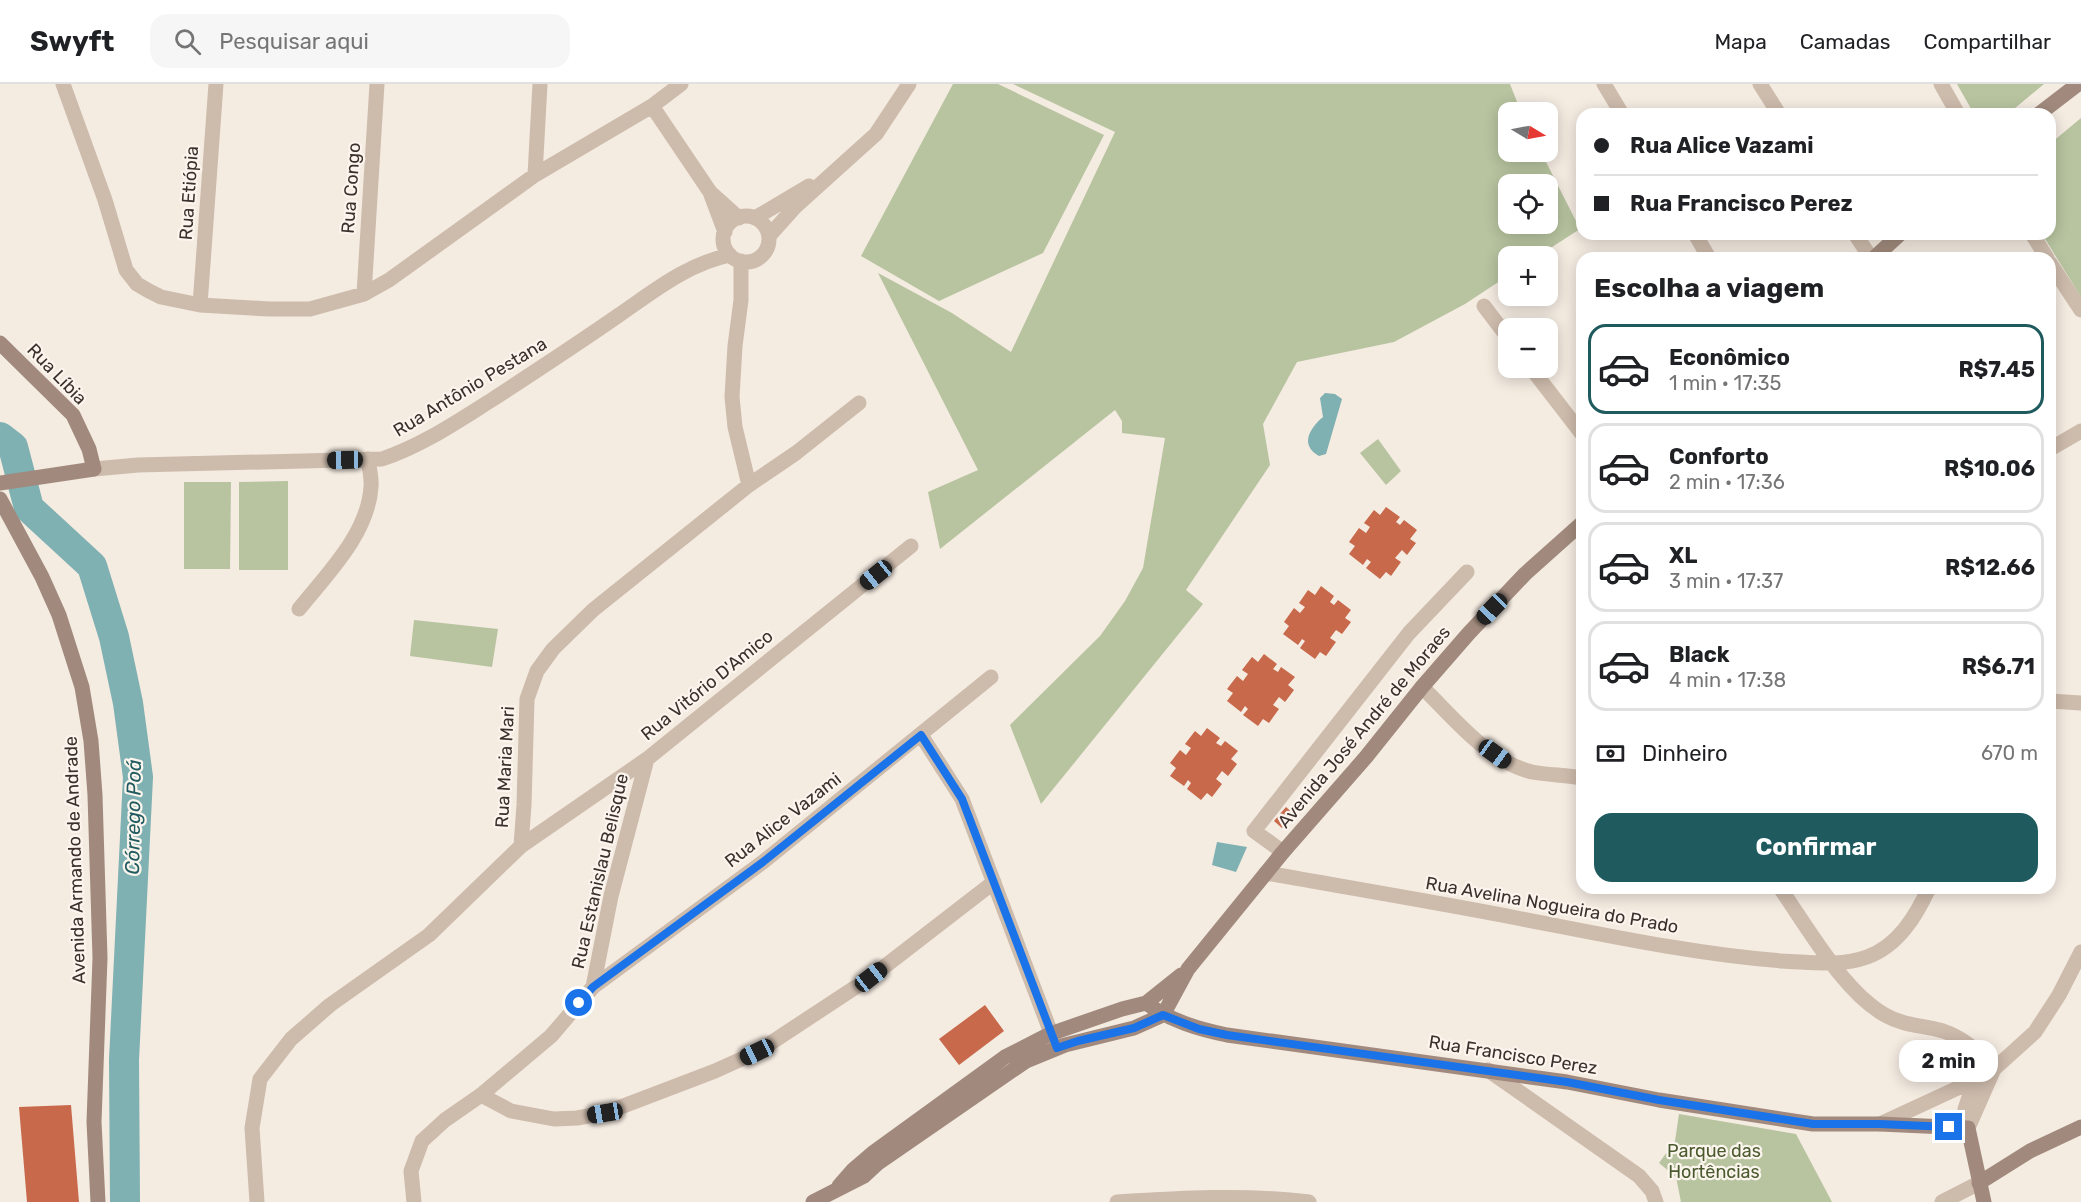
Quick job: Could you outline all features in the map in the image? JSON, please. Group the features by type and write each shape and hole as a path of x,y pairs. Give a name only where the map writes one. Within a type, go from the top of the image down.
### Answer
{"street":[{"path":"63,84 105,200 126,270 137,284 161,297 200,304 269,309 310,309 364,294 389,280 535,175 652,106 681,84"},
{"name":"Rua Etiópia","path":"200,304 216,84"},
{"name":"Rua Congo","path":"364,294 377,84"},
{"path":"535,175 540,84"},
{"path":"742,259 766,251 769,237 795,207 876,134 909,84"},
{"path":"1604,84 1618,108"},
{"path":"1760,84 1775,108"},
{"path":"1941,84 1955,108"},
{"path":"2047,108 2078,84"},
{"path":"652,106 710,192 724,235 724,244 742,259"},
{"path":"724,235 732,221 747,218 839,167"},
{"path":"710,192 747,218 762,222 769,237"},
{"name":"Rua Antônio Pestana","path":"684,271 724,235"},
{"path":"1879,252 1893,240"},
{"name":"Rua Antônio Pestana","path":"1,483 86,470 138,465 382,459 402,452 447,428 544,366 684,271 711,259 742,259"},
{"path":"742,259 741,300 732,397 735,427 749,484"},
{"path":"2056,272 2081,310"},
{"path":"1484,306 1498,324"},
{"name":"Rua Líbia","path":"0,343 72,415 90,452 86,470"},
{"path":"1539,378 1576,426"},
{"name":"Rua Maria Mari","path":"257,1202 252,1128 260,1079 291,1039 330,1005 429,936 521,846 527,699 537,671 553,649 592,610 749,484 796,453 859,403"},
{"path":"2056,445 2081,430"},
{"path":"299,609 345,551 364,519 371,486 368,459"},
{"name":"Avenida Armando de Andrade","path":"0,499 42,577 59,615 82,687 91,741 100,946 94,1122 98,1202"},
{"name":"Avenida José André de Moraes","path":"814,1202 864,1176 878,1163 1026,1061 1078,1041 1134,1028 1163,1015 1188,969 1283,852 1366,758 1422,687 1518,581 1576,528"},
{"name":"Rua Vitório D'Amico","path":"521,846 647,759 911,546"},
{"path":"1283,852 1254,831 1409,633 1467,572"},
{"name":"Rua Alice Vazami","path":"593,987 763,862 991,677"},
{"path":"1422,687 1462,726 1505,761 1531,772 1576,773"},
{"path":"2056,701 2081,703"},
{"path":"921,735 962,799 1057,1048"},
{"name":"Rua Estanislau Belisque","path":"414,1202 411,1171 422,1141 551,1036 593,987 611,896 647,759"},
{"name":"Rua Avelina Nogueira do Prado","path":"1266,873 1665,946 1756,959 1833,964 1864,958 1888,946 1902,933 1920,908 1926,894"},
{"path":"481,1095 511,1111 554,1119 577,1118 605,1113 715,1071 757,1052 862,983 994,882"},
{"path":"1784,894 1833,964 1859,995 1884,1015 1908,1026 1943,1032 1971,1045 1994,1069"},
{"path":"1968,1128 1994,1069 2035,1032 2059,995 2081,952"},
{"name":"Avenida José André de Moraes","path":"836,1189 853,1170 890,1140 1005,1057 1050,1034 1146,1003 1188,969"},
{"name":"Rua Francisco Perez","path":"1146,1003 1163,1015 1199,1029 1227,1035 1488,1070 1813,1124 1968,1128"},
{"name":"Rua Francisco Perez","path":"1880,1124 1994,1069"},
{"path":"1488,1070 1639,1176 1652,1191 1656,1202"},
{"path":"1975,1080 1965,1109 1984,1202"},
{"path":"1942,1202 1979,1183 2030,1151 2081,1127"},
{"path":"1117,1202 1181,1198 1257,1198 1309,1202"}],"green space":[{"path":"953,84 998,84 1104,135 1043,253 939,301 861,256"},
{"path":"1013,84 1510,84 1517,102 1498,102 1498,162 1546,162 1552,174 1498,174 1498,234 1558,234 1558,186 1576,221 1576,232 1554,246 1498,246 1498,282 1465,304 1394,342 1297,362 1263,424 1270,465 1186,590 1203,604 1041,804 1010,725 1100,636 1125,601 1143,568 1165,438 1122,433 1122,421 1115,410 940,549 928,492 978,470 878,273 952,313 1011,352 1115,132"},
{"path":"1957,84 2044,84 2015,108 1971,108"},
{"path":"2081,118 2081,297 2056,257 2056,252 2053,252 2046,240 2056,240 2056,139"},
{"path":"1378,439 1401,471 1386,485 1360,453"},
{"path":"288,481 288,570 239,570 239,482"},
{"path":"184,482 231,482 230,569 184,569"},
{"path":"414,620 498,629 492,667 410,656"},
{"name":"Parque das Hortências","path":"1679,1114 1796,1134 1832,1202 1681,1202 1676,1177 1659,1163 1675,1141"}],"water":[{"path":"1325,393 1335,394 1342,399 1326,454 1319,456 1309,447 1308,442 1314,426 1323,417 1320,398"},
{"path":"1217,842 1247,847 1236,872 1212,865"}],"building":[{"path":"1386,507 1400,517 1396,522 1400,525 1404,520 1417,530 1410,539 1416,543 1407,555 1402,550 1395,558 1401,562 1391,576 1386,572 1380,579 1366,568 1371,562 1367,559 1363,565 1349,554 1355,546 1349,542 1359,528 1366,533 1370,527 1364,523 1374,510 1380,515"},
{"path":"1321,586 1334,596 1330,602 1334,605 1338,600 1351,610 1345,618 1351,622 1342,634 1336,630 1330,638 1336,642 1326,656 1320,652 1315,659 1300,648 1305,641 1302,639 1298,645 1283,634 1289,626 1284,622 1294,608 1300,613 1305,607 1299,603 1308,590 1315,595"},
{"path":"1264,654 1277,664 1273,669 1278,672 1281,667 1295,677 1288,685 1294,690 1285,702 1279,697 1273,705 1279,709 1269,723 1263,719 1258,726 1243,715 1248,709 1245,706 1241,712 1227,701 1233,693 1227,689 1237,676 1243,681 1248,674 1242,670 1252,657 1258,662"},
{"path":"1207,728 1220,738 1216,743 1221,746 1225,741 1238,751 1231,759 1237,764 1228,776 1222,771 1216,779 1222,784 1212,797 1207,793 1201,800 1187,789 1191,783 1188,780 1184,786 1170,776 1176,768 1170,763 1180,750 1186,755 1191,748 1185,744 1195,731 1201,736"},
{"path":"1286,807 1294,814 1282,828 1274,821"},
{"path":"985,1005 1004,1031 959,1065 939,1039"},
{"path":"71,1105 79,1202 27,1202 19,1107"}],"waterway":[{"name":"Córrego Poá","path":"0,437 13,447 29,508 92,566 114,637 128,703 138,777 124,1060 125,1202"}],"route":[{"path":"579,1003 593,987 763,862 921,735 962,799 1057,1048 1111,1032 1134,1028 1163,1015 1199,1029 1227,1035 1567,1082 1659,1100 1813,1124 1949,1127"}]}
